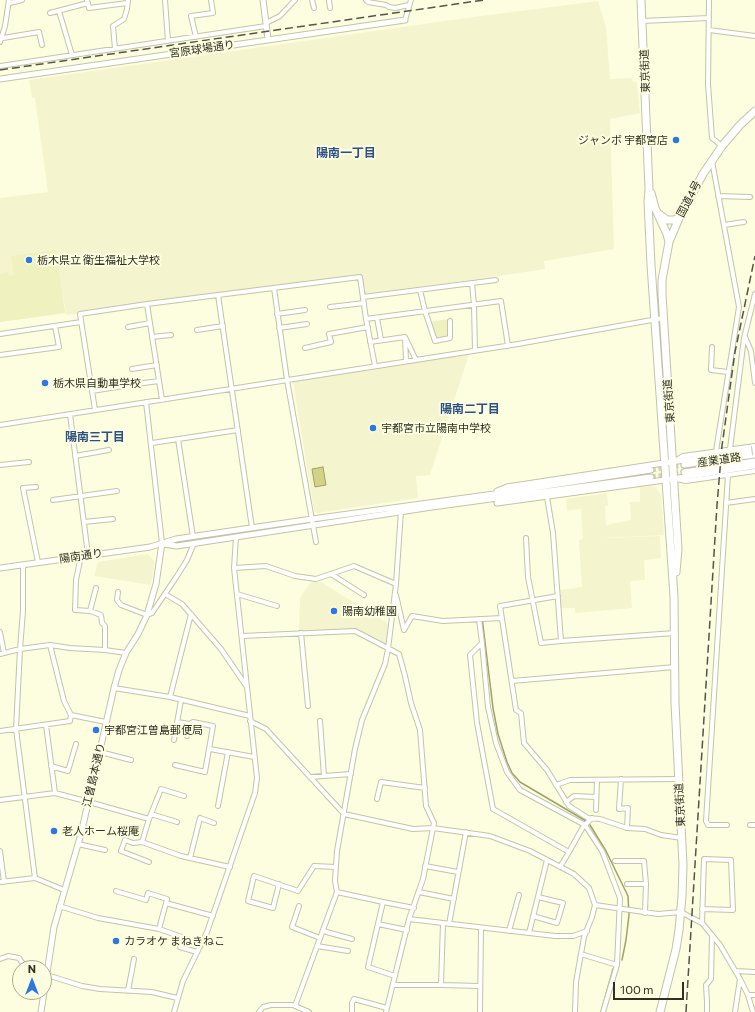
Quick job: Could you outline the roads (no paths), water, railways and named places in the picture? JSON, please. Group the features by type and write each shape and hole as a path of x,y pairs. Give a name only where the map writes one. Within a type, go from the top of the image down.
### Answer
{"highway":[{"name":"東京街道","path":"641,0 650,189 648,202 651,265 674,596 675,704 683,865 681,912 676,949 660,1012"},
{"name":"国道4号","path":"654,304 661,260 679,218 712,160 740,125 755,111"},
{"name":"東京街道","path":"650,189 656,211 667,234 669,242 662,280 663,318 678,549 674,596"},
{"name":"東京街道","path":"651,265 654,263 655,258 654,225 656,211"},
{"path":"656,211 661,217 667,220 679,218"}],"street":[{"path":"0,42 3,38 9,1 22,0"},
{"path":"165,0 168,41"},
{"path":"196,37 191,16 213,12 211,0"},
{"path":"263,0 268,39"},
{"path":"0,66 266,25 280,16 295,0"},
{"path":"312,0 314,8"},
{"path":"329,0 330,8"},
{"path":"366,0 368,2 395,8 409,5"},
{"path":"405,20 411,0"},
{"path":"709,0 708,84 712,138 722,146"},
{"path":"50,13 87,2 89,8 128,1 124,19 113,26 115,49"},
{"path":"59,11 72,55"},
{"path":"642,21 709,18"},
{"name":"宮原球場通り","path":"0,78 405,20"},
{"path":"709,30 755,36"},
{"path":"3,38 39,32 42,45"},
{"path":"712,160 739,307 716,451"},
{"path":"718,196 750,196"},
{"path":"724,225 744,222"},
{"path":"94,410 80,314 360,277 375,366"},
{"path":"363,298 496,280"},
{"path":"472,283 474,305 474,351"},
{"path":"274,288 287,380 316,542"},
{"path":"420,290 435,341 450,338 450,321"},
{"path":"730,449 744,337 755,294"},
{"path":"218,295 252,528"},
{"path":"366,319 501,301 508,346"},
{"path":"330,307 364,303"},
{"path":"147,304 162,400"},
{"path":"277,314 305,310"},
{"path":"377,318 381,340"},
{"path":"0,425 508,346 655,318 663,318"},
{"path":"0,334 81,322"},
{"path":"128,327 150,323"},
{"path":"279,328 307,324"},
{"path":"0,356 59,347 56,326"},
{"path":"197,330 223,326"},
{"path":"305,348 331,342 329,334 368,328"},
{"path":"152,337 171,335"},
{"path":"405,337 416,360"},
{"path":"370,342 405,337"},
{"path":"405,337 406,361"},
{"path":"744,337 751,350 755,383"},
{"path":"712,347 711,370 728,372"},
{"path":"132,369 156,365"},
{"path":"136,384 159,381"},
{"path":"92,391 123,386"},
{"path":"146,402 152,443 162,543 177,546 313,526 401,509 651,470"},
{"path":"70,414 88,555"},
{"path":"152,443 238,430"},
{"path":"178,439 193,537"},
{"path":"672,462 683,456 730,449 755,448"},
{"path":"487,495 507,487 755,448"},
{"path":"755,448 755,455"},
{"path":"75,456 109,450"},
{"name":"産業道路","path":"684,465 755,455"},
{"path":"0,466 29,462"},
{"name":"産業道路","path":"684,472 755,462"},
{"path":"480,502 493,503 547,497 755,466"},
{"path":"674,479 686,481 755,471"},
{"path":"727,825 710,825 706,823 706,821 728,475"},
{"path":"401,509 480,502 651,477"},
{"path":"36,487 23,488 38,562"},
{"path":"52,500 117,491"},
{"path":"547,497 553,533 561,641"},
{"path":"726,502 755,499"},
{"path":"295,1006 337,892 335,881 337,851 355,749 362,720 385,664 388,649 396,584 401,509"},
{"name":"陽南通り","path":"0,568 140,548 176,539 312,518 401,509"},
{"path":"84,522 113,519"},
{"path":"174,1012 183,981 207,932 213,916 255,793 257,778 234,568 236,537"},
{"path":"526,538 528,577 541,643 674,633"},
{"name":"江曽島本通り","path":"48,960 59,906 89,802 114,688 126,653 138,634 147,614 156,584 162,543"},
{"path":"118,592 117,600 121,605 147,614 152,613 187,560 194,543"},
{"path":"81,556 76,580 75,610 90,611 101,615 102,623 105,626 105,650"},
{"path":"23,565 23,611 16,729 35,878"},
{"path":"234,568 266,566 295,576 316,579 354,566 396,584"},
{"path":"331,574 364,596"},
{"path":"90,611 96,588"},
{"path":"395,590 404,630 412,616 443,621 502,618"},
{"path":"165,594 177,600 191,614 221,648 248,688"},
{"path":"237,594 277,606"},
{"path":"558,596 500,606 516,710 521,713 524,743 547,770 569,806 588,818 600,819 627,828 645,829 661,835 682,838"},
{"path":"170,697 191,614"},
{"path":"479,620 488,707 496,744 507,772 520,790 586,824 602,851 620,898 617,965 603,1012"},
{"path":"242,636 355,631 399,654 411,703 420,730 426,806 434,823 419,892 409,919 387,1010 354,999 352,1002 352,1012"},
{"path":"0,632 2,654 20,649 50,645 126,653"},
{"path":"301,633 308,706"},
{"path":"482,643 470,655 477,723 493,809 569,852"},
{"path":"0,731 70,721 71,715 64,701 50,645"},
{"path":"512,681 675,667"},
{"path":"114,688 170,697 250,716"},
{"path":"174,740 181,700"},
{"path":"71,715 106,722"},
{"path":"250,721 266,729 344,814 413,829 433,828 490,836 530,851 574,874 589,888 595,905 584,937 576,982 575,1012"},
{"path":"320,721 324,776"},
{"path":"175,765 205,772 213,726 193,722 190,724 177,722"},
{"path":"187,736 190,724"},
{"path":"46,725 55,794"},
{"path":"51,766 68,771 76,744"},
{"path":"210,749 254,757"},
{"path":"100,752 131,760"},
{"path":"218,806 228,752"},
{"path":"310,777 351,774"},
{"path":"621,779 619,809 628,808 627,828"},
{"path":"556,785 570,780 679,779"},
{"path":"596,810 597,780"},
{"path":"377,799 381,782 425,788"},
{"path":"142,842 161,789 184,796"},
{"path":"0,800 55,794 149,819"},
{"path":"566,802 574,796 596,798"},
{"path":"151,814 177,822"},
{"path":"190,858 200,818 214,823"},
{"path":"560,867 586,824 592,819"},
{"path":"750,825 755,825"},
{"path":"449,924 466,832"},
{"path":"150,862 121,851 125,840 133,843 142,842 190,858 230,866"},
{"path":"78,844 105,850"},
{"path":"0,851 2,882 35,878 64,890"},
{"path":"702,909 734,910 731,860 704,859 702,909 702,923"},
{"path":"529,933 547,860"},
{"path":"615,861 644,861 646,884 645,912"},
{"path":"279,884 273,908 248,901 254,876 279,884 298,891 314,866 336,867"},
{"path":"425,866 458,872"},
{"path":"627,884 646,884"},
{"path":"116,891 146,900 148,893 167,899 159,929"},
{"path":"337,892 414,908"},
{"path":"419,892 454,899"},
{"path":"509,931 518,895"},
{"path":"533,916 557,923 563,903 538,897"},
{"path":"383,902 368,967 395,976"},
{"path":"166,903 213,916"},
{"path":"595,905 658,914 681,912 702,923 720,945 736,971 748,995 753,1012"},
{"path":"59,906 98,918 159,929 182,937 180,947 197,952"},
{"path":"299,906 292,927 320,938"},
{"path":"409,919 555,936 573,936 587,931"},
{"path":"441,985 443,923"},
{"path":"378,924 407,930"},
{"path":"480,1012 481,928"},
{"path":"323,931 352,939"},
{"path":"706,1012 706,985 711,979 712,935"},
{"path":"317,946 348,951"},
{"path":"581,954 617,965"},
{"path":"0,959 8,956 19,958 20,960"},
{"path":"128,991 134,959"},
{"path":"736,971 755,972"},
{"path":"52,976 82,986 100,989 152,992 177,998"},
{"path":"735,1012 740,979"},
{"path":"393,985 480,986"},
{"path":"748,995 755,995"},
{"name":"江曽島本通り","path":"41,1012 42,1000"},
{"path":"259,1012 263,1007 271,1005 295,1006 309,1012"}],"waterway":[{"path":"482,617 493,708 498,734 507,762 512,773 520,782 586,821 606,851 628,896 629,915 622,960"},
{"path":"601,1012 613,969"}],"tunnel":[{"path":"651,470 684,465"},
{"path":"651,477 684,472"}],"railway":[{"path":"0,70 484,0"},
{"path":"686,1012 717,505 722,446 735,352 755,256"}],"place":[{"name":"ジャンボ 宇都宮店","path":"676,140"},
{"name":"栃木県立 衛生福祉大学校","path":"29,260"},
{"name":"栃木県自動車学校","path":"45,383"},
{"name":"宇都宮市立陽南中学校","path":"373,428"},
{"name":"陽南幼稚園","path":"334,611"},
{"name":"宇都宮江曽島郵便局","path":"96,730"},
{"name":"老人ホーム桜庵","path":"54,831"},
{"name":"カラオケ まねきねこ","path":"116,941"}],"district":[{"name":"陽南一丁目","path":"346,153"},
{"name":"陽南二丁目","path":"470,409"},
{"name":"陽南三丁目","path":"95,437"}]}
